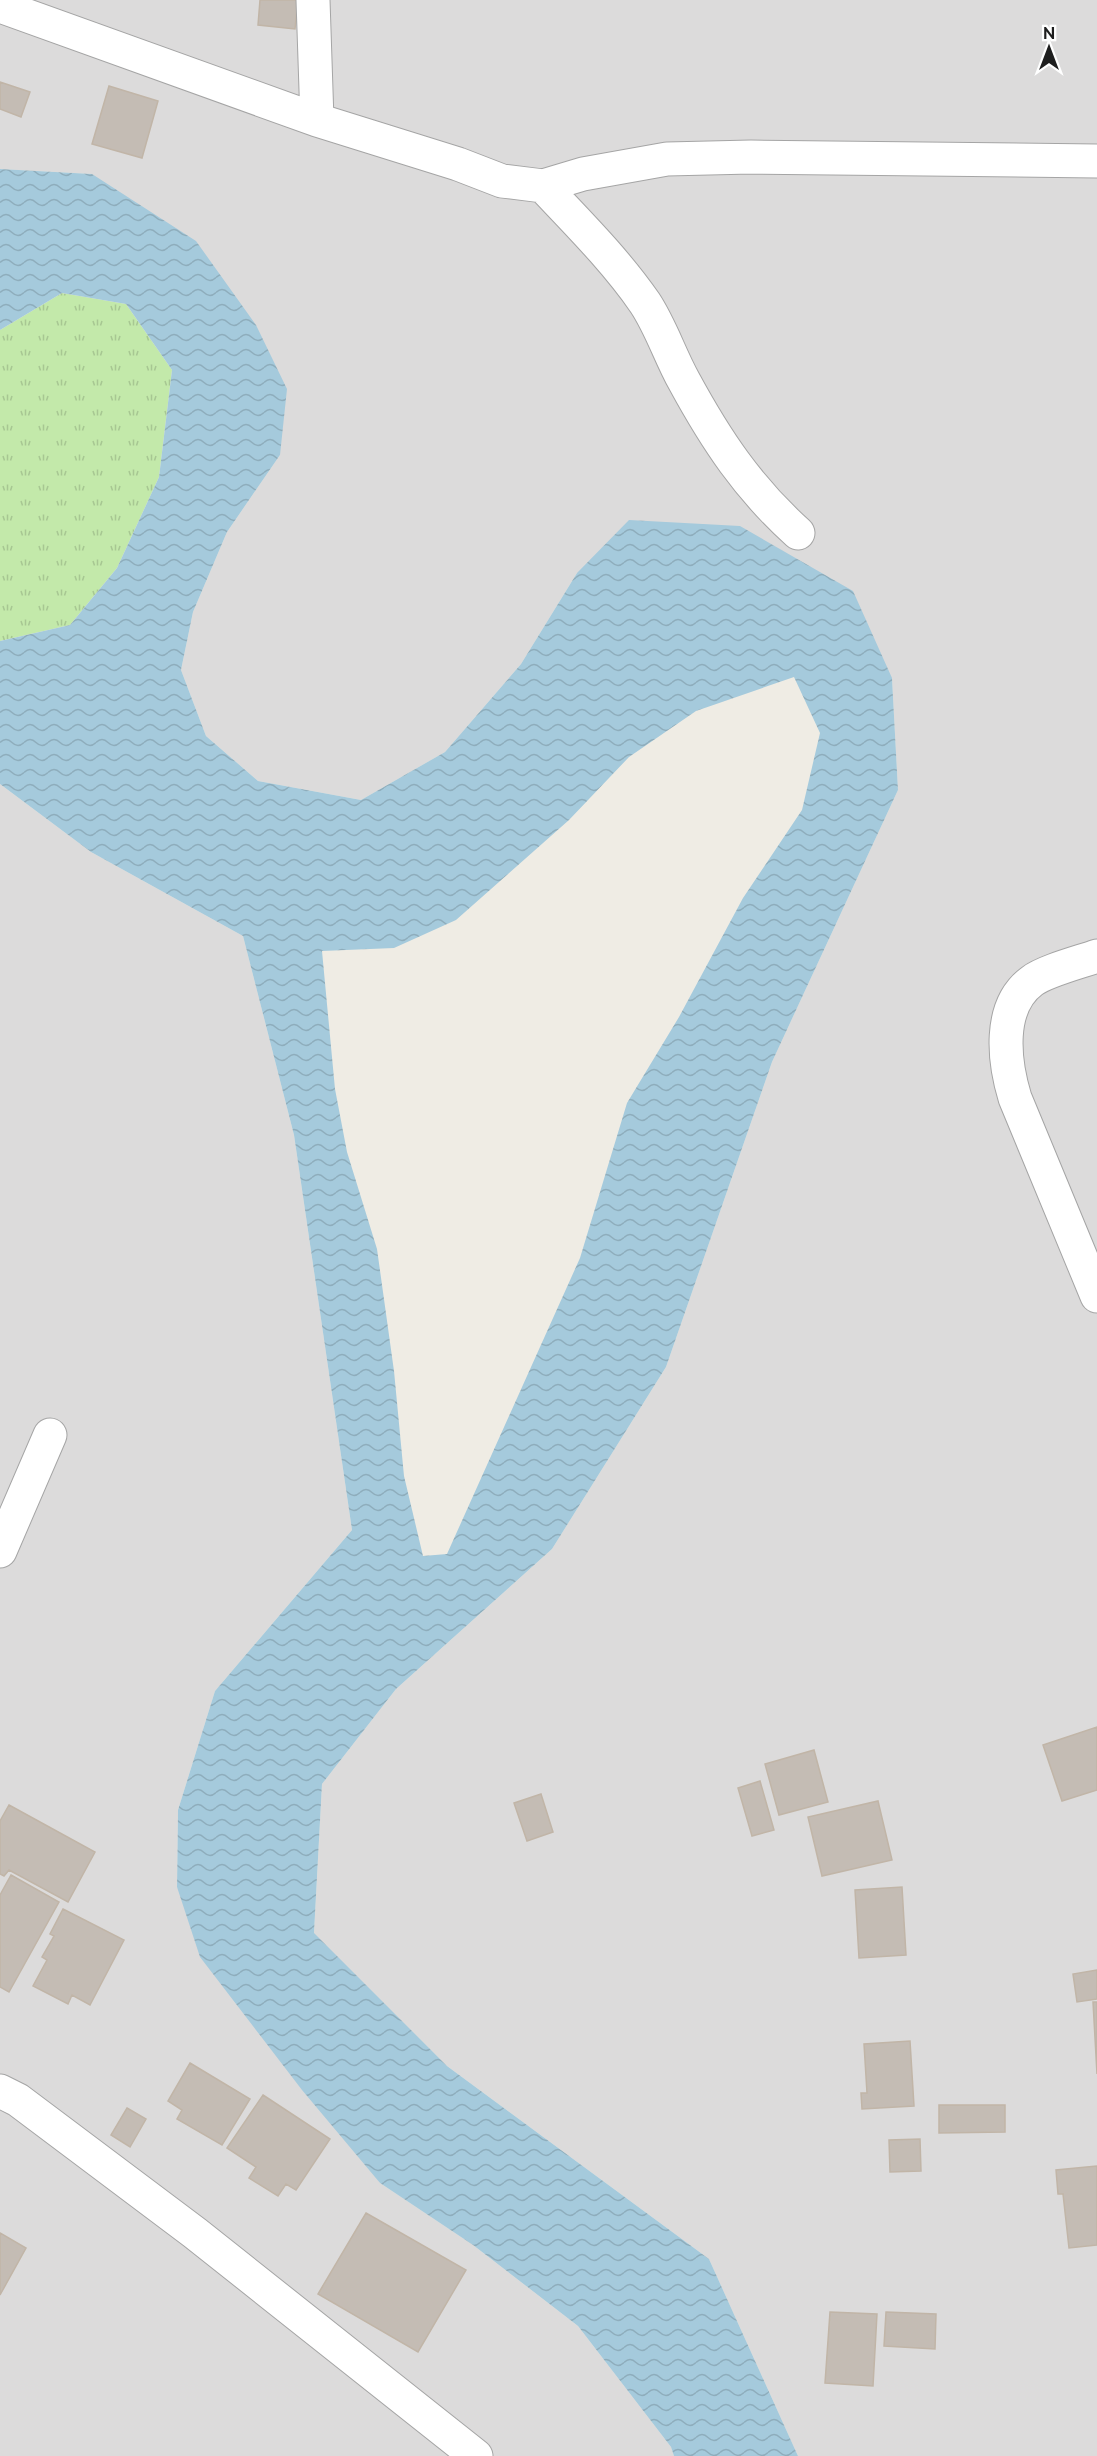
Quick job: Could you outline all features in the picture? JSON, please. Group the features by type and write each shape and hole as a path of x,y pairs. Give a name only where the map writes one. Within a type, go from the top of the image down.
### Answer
{"street":[{"path":"313,0 317,120"},
{"path":"0,6 317,120 458,164 502,181 543,186 583,174 667,159 751,157 1097,161"},
{"path":"543,186 585,231 645,304 684,381 721,443 748,483 798,533"},
{"path":"1097,956 1033,980 1017,995 1010,1016 1007,1041 1007,1069 1015,1098 1097,1296"},
{"path":"0,1551 50,1435"},
{"path":"0,2091 18,2100 195,2233 477,2456"}],"shaded area":[{"path":"0,0 1097,0 1097,2456 798,2456 709,2259 447,2066 314,1934 322,1784 396,1689 552,1549 666,1367 772,1062 898,790 892,678 577,573 521,664 445,752 361,800 258,781 206,736 181,670 193,612 227,532 280,455 92,174 0,169"},
{"path":"0,784 91,852 243,936 294,1135 352,1530 215,1691 178,1810 177,1887 380,2183 473,2245 578,2326 671,2447 674,2456 0,2456"}],"green space":[{"path":"62,293 126,304 172,370 159,477 117,568 70,625 0,641 0,330"}],"water":[{"path":"0,169 92,174 196,241 256,325 287,389 280,455 227,532 193,612 181,670 206,736 258,781 361,800 445,752 521,664 577,573 629,520 740,526 853,591 892,678 898,790 772,1062 666,1367 552,1549 396,1689 322,1784 314,1933 447,2066 709,2259 798,2456 674,2456 671,2447 578,2326 473,2245 380,2183 302,2090 200,1957 177,1887 178,1810 215,1691 352,1530 294,1135 243,936 91,852 0,784 0,641 70,625 117,568 159,477 172,370 126,304 62,293 0,330","holes":["794,677 820,733 802,810 743,898 679,1017 627,1103 580,1258 447,1554 423,1556 404,1476 394,1371 377,1249 347,1152 335,1089 322,951 394,948 456,920 569,820 629,757 696,711"]}],"building":[{"path":"260,0 298,0 295,29 258,25"},
{"path":"0,82 30,92 21,117 0,109"},
{"path":"109,86 158,101 142,158 92,144"},
{"path":"1097,1727 1097,1790 1062,1801 1043,1745"},
{"path":"814,1750 828,1802 779,1815 765,1764"},
{"path":"760,1781 774,1830 752,1836 738,1788"},
{"path":"541,1794 553,1832 527,1841 514,1803"},
{"path":"878,1801 892,1860 822,1876 808,1817"},
{"path":"9,1805 95,1852 68,1902 9,1870 4,1876 0,1874 0,1821"},
{"path":"11,1875 59,1902 9,1992 0,1987 0,1895"},
{"path":"902,1887 906,1955 859,1958 855,1890"},
{"path":"63,1909 124,1940 90,2005 72,1995 68,2004 33,1986 47,1960 42,1957 54,1936 50,1934"},
{"path":"1097,1970 1097,1999 1077,2002 1073,1974"},
{"path":"1093,2002 1097,2002 1097,2074"},
{"path":"910,2041 914,2106 862,2109 861,2093 867,2093 864,2044"},
{"path":"190,2063 250,2099 222,2145 177,2119 182,2110 168,2101"},
{"path":"263,2095 330,2139 296,2190 286,2184 278,2196 249,2178 256,2167 227,2148"},
{"path":"939,2105 1005,2105 1005,2132 939,2133"},
{"path":"127,2108 146,2119 130,2147 111,2135"},
{"path":"920,2139 921,2171 890,2172 889,2140"},
{"path":"1097,2166 1097,2245 1069,2248 1063,2194 1058,2194 1056,2170"},
{"path":"366,2213 466,2270 418,2352 318,2294"},
{"path":"0,2233 26,2248 0,2295"},
{"path":"830,2312 877,2314 873,2386 825,2383"},
{"path":"886,2312 936,2314 935,2349 884,2346"}]}
